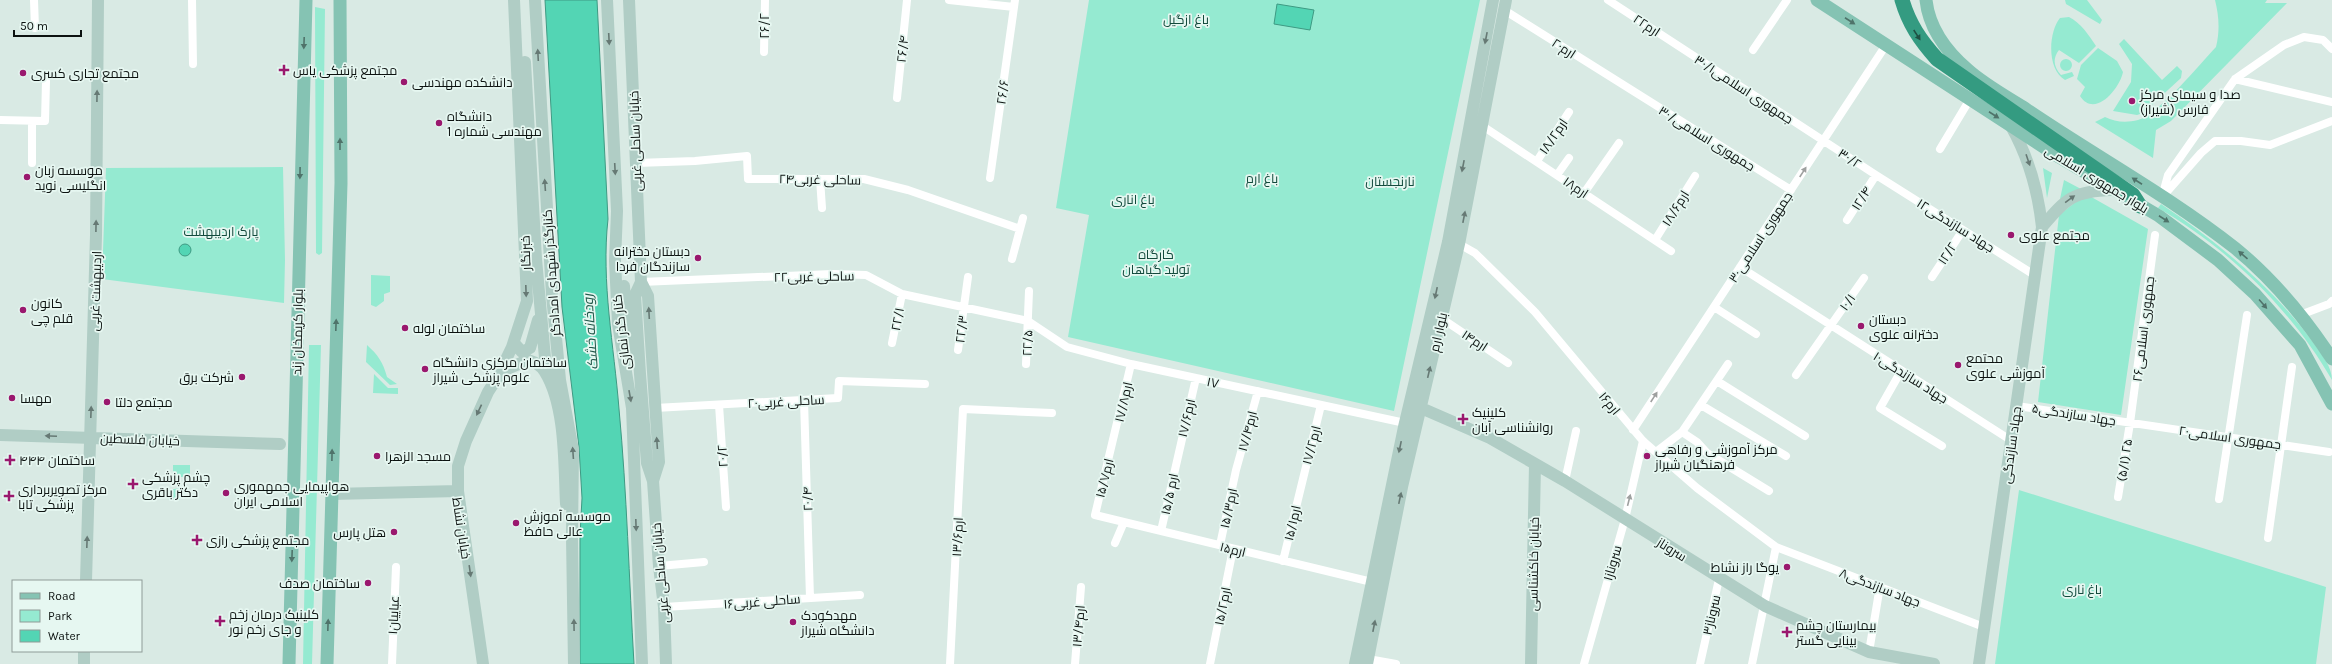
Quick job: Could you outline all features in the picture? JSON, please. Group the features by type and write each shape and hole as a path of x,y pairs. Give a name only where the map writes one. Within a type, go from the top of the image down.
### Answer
{"highway":[{"path":"1902,0 1907,18 1917,37 1936,59 2133,195 2140,206"}],"main road":[{"name":"اردیبهشت غربی","path":"86,580 96,242 98,0"},
{"name":"خبرنگار","path":"458,491 458,466 466,441 488,392 498,378 514,343 527,301 514,0"},
{"path":"522,0 540,312 545,358 561,426 566,509 572,537"},
{"name":"کنارگذر شهدای امدادگر","path":"535,0 552,295 560,380 573,450 572,537 574,664"},
{"name":"کنار گذر نمازی","path":"607,0 617,211 615,261 618,324 632,408 642,664"},
{"name":"خیابان ساحلی غربی","path":"629,0 641,282 648,296 658,462 653,481"},
{"name":"بلوار ارم","path":"1368,662 1377,583 1405,423 1446,249 1494,0"},
{"name":"بلوار جمهوری اسلامی","path":"1817,0 2010,126 2181,231 2218,260 2255,294 2300,345 2332,404"},
{"name":"بلوار جمهوری اسلامی","path":"1926,0 1928,16 1934,29 1968,71 2071,140 2162,197 2235,248 2262,272 2300,315 2332,359"},
{"name":"بلوار کریمخان زند","path":"289,664 295,463 300,171 307,1"},
{"path":"327,664 340,183 339,2"},
{"name":"بلوار ارم","path":"1355,664 1421,408 1459,244 1505,5"},
{"name":"جهاد سازندگی","path":"1980,664 1984,627 2042,227 2039,198 2032,170 2024,150 2010,126"},
{"path":"2042,227 2056,210 2078,194 2093,190 2112,190"},
{"path":"617,211 628,338 640,374"},
{"name":"خیابان ساحلی غربی","path":"641,282 635,295 640,374 647,463 653,481 659,566 664,607 666,664"},
{"path":"514,343 522,352 530,348 540,312"},
{"path":"498,378 506,369 528,360 537,363 545,371 550,381"},
{"name":"سروناز","path":"1421,408 1490,438 1565,481 1719,579 1765,606 1869,652 1934,664"},
{"path":"295,463 280,444 289,433 296,411"},
{"name":"خیابان فلسطین","path":"0,434 280,444"},
{"name":"خیابان خاکشناسی","path":"1531,664 1535,464"},
{"name":"خیابان نشاط","path":"332,494 458,491 483,664"},
{"path":"84,652 84,664"}],"street":[{"path":"34,0 35,28"},
{"path":"192,0 193,64"},
{"name":"۲۶/۲","path":"764,52 765,0"},
{"name":"۲۶/۴","path":"897,98 906,0"},
{"path":"949,0 1014,3"},
{"name":"ارم۲۲","path":"1608,0 1665,37"},
{"path":"1753,50 1787,0"},
{"name":"۲۶/۶","path":"990,178 1014,3"},
{"name":"ارم۲۰","path":"1505,5 1623,86"},
{"name":"۳۰/۱جمهوری اسلامی","path":"1665,37 1823,140"},
{"path":"2162,197 2168,175 2235,79 2284,45 2304,37 2323,40 2332,49"},
{"name":"جمهوری اسلامی۳۰","path":"1633,430 1886,45"},
{"path":"2235,79 2332,102"},
{"path":"0,120 45,121 46,81"},
{"name":"۳۰/جمهوری اسلامی","path":"1623,86 1791,190"},
{"path":"1940,149 1970,99"},
{"name":"۱۸/۲ارم","path":"1536,161 1569,112"},
{"path":"32,121 32,163"},
{"path":"2162,197 2201,153 2215,141 2270,145 2332,121"},
{"name":"ارم۱۸","path":"1481,125 1671,251"},
{"name":"۳۰/۲","path":"1823,140 1876,175"},
{"path":"1584,193 1619,143"},
{"name":"ساحلی غربی۲۴","path":"636,163 696,161 747,156 748,179 864,179 908,190 1020,229"},
{"path":"1557,175 1569,158"},
{"name":"۱۲/۴","path":"1847,220 1876,175"},
{"name":"جهاد سازندگی۱۲","path":"1876,175 2036,276"},
{"name":"۱۸/۶ارم","path":"1655,240 1695,176"},
{"path":"820,179 822,208"},
{"path":"1012,259 1023,218"},
{"name":"۱۲/۲","path":"1932,277 1963,230"},
{"name":"جمهوری اسلامی۲۶","path":"2130,423 2155,235"},
{"name":"ارم۱۶","path":"1459,244 1475,253 1535,312 1643,441 1697,488 1776,547"},
{"name":"جهاد سازندگی۱۰","path":"1740,267 2012,441"},
{"name":"ساحلی غربی۲۲","path":"641,282 846,274 866,275 902,294 1028,321"},
{"name":"۲۲/۳","path":"958,350 968,277"},
{"name":"۱۰/۱","path":"1796,375 1864,278"},
{"name":"۲۲/۵","path":"1026,364 1030,291"},
{"name":"۲۲/۱","path":"892,343 902,294"},
{"path":"2300,315 2329,304 2332,301"},
{"path":"1714,307 1756,334"},
{"path":"2219,500 2230,437 2247,315"},
{"name":"ارم۱۴","path":"1441,318 1508,363"},
{"name":"۱۷","path":"1028,321 1067,347 1131,364 1405,423"},
{"name":"ارم۱۷/۸","path":"1114,441 1131,364"},
{"path":"1656,452 1682,432 1728,364"},
{"path":"2268,538 2283,445 2292,367"},
{"path":"1901,371 1880,408 1942,446"},
{"name":"ارم۱۷/۶","path":"1177,458 1196,378"},
{"name":"ساحلی غربی۲۰","path":"655,408 838,398 839,381 925,384"},
{"path":"1717,381 1805,436"},
{"name":"ارم۱۷/۴","path":"1236,470 1258,391"},
{"name":"۲۰/۴","path":"804,400 810,598"},
{"name":"۲۰/۲","path":"719,405 726,507"},
{"name":"ارم۱۷/۲","path":"1300,485 1321,405"},
{"path":"1701,405 1786,456"},
{"name":"جهاد سازندگی۵","path":"2017,406 2130,423"},
{"name":"۱۳/۶ارم","path":"950,664 963,409 1052,413"},
{"name":"جمهوری اسلامی۲۰","path":"2130,423 2329,452"},
{"name":"(۵/۱) ۲۵","path":"2118,498 2130,423"},
{"path":"1565,481 1576,431"},
{"path":"1682,432 1697,442 1707,453 1769,491"},
{"name":"ارم۱۵/۷","path":"1095,515 1114,441"},
{"name":"سروناز۱","path":"1584,664 1624,519 1643,441"},
{"name":"ارم ۱۵/۵","path":"1160,531 1177,458"},
{"name":"ارم۱۵/۳","path":"1220,545 1236,470"},
{"name":"ارم۱۵/۱","path":"1283,561 1300,485"},
{"name":"ارم۱۵","path":"1095,515 1377,583"},
{"path":"1115,543 1124,522"},
{"path":"1752,664 1776,547"},
{"name":"جهاد سازندگی۸","path":"1776,547 1984,627"},
{"name":"۱۵/۲ارم","path":"1210,664 1233,549"},
{"path":"659,566 704,562"},
{"name":"عباییان۱","path":"392,664 396,567"},
{"name":"سروناز۳","path":"1700,664 1719,579"},
{"path":"1869,652 1880,586"},
{"name":"۱۳/۴ارم","path":"1074,664 1081,587"},
{"name":"ساحلی غربی۱۶","path":"664,607 860,595"},
{"path":"1368,662 1396,664"}],"green space":[{"name":"باغ ارم","path":"1089,0 1480,0 1394,411 1068,337 1089,215 1056,208"},
{"path":"2065,0 2087,0 2102,20 2100,24 2066,4"},
{"path":"2215,0 2267,0 2265,3 2287,3 2171,121 2156,130 2153,158 2095,122 2105,117 2121,122 2138,120 2147,116 2179,88 2216,47 2218,24"},
{"path":"315,7 325,9 322,253 319,255 316,253"},
{"path":"2069,17 2081,26 2096,46 2079,63 2059,50 2055,57 2057,69 2061,75 2072,72 2074,76 2065,80 2059,75 2055,68 2051,51 2053,33 2056,25 2060,18"},
{"path":"2124,39 2162,80 2177,66 2182,71 2181,78 2143,113 2137,115 2113,111 2131,82 2132,64 2119,44"},
{"path":"2098,48 2117,61 2123,72 2121,79 2112,93 2106,99 2099,103 2093,104 2086,102 2080,96 2085,87 2077,79 2081,65"},
{"path":"2064,59 2068,59 2072,65 2068,71 2064,71 2060,67 2060,63"},
{"name":"پارک اردیبهشت","path":"283,167 285,260 284,303 102,279 106,168"},
{"path":"2043,168 2052,173 2047,198"},
{"path":"2064,180 2081,189 2060,199"},
{"path":"2086,194 2148,229 2121,415 2038,402 2059,215"},
{"path":"2161,204 2204,234 2244,268 2282,304 2299,324 2323,357 2332,375 2332,380 2298,329 2278,305 2233,262 2209,242 2158,208"},
{"path":"371,275 390,276 390,292 384,294 384,301 376,307 371,305"},
{"path":"309,345 321,345 312,664 303,664"},
{"path":"367,345 380,359 387,377 397,384 390,385 366,362"},
{"path":"374,374 388,388 398,388 398,394 373,393"},
{"path":"173,465 190,465 190,477 179,477 173,471"},
{"path":"181,488 180,500 170,500 164,496 167,490"},
{"name":"باغ ناری","path":"2019,490 2326,587 2316,664 1995,664"}],"water":[{"name":"رودخانه خشک","path":"545,0 597,0 608,219 606,243 607,290 622,441 634,664 580,664 580,536 582,498 579,447 562,307"},
{"path":"1277,4 1314,10 1310,30 1274,24"},
{"path":"185,244 189,246 191,250 189,254 185,256 181,254 179,250 181,246"}],"place":[{"name":"مجتمع پزشکی یاس","path":"284,70"},
{"name":"مجتمع تجاری کسری","path":"23,73"},
{"name":"دانشکده مهندسی","path":"404,82"},
{"name":"صدا و سیمای مرکز فارس (شیراز)","path":"2132,101"},
{"name":"دانشگاه مهندسی شماره 1","path":"439,123"},
{"name":"موسسه زبان انگلیسی نوید","path":"27,177"},
{"name":"مجتمع علوی","path":"2011,235"},
{"name":"دبستان دخترانه سازندگان فردا","path":"698,258"},
{"name":"کانون قلم چی","path":"23,310"},
{"name":"دبستان دخترانه علوی","path":"1861,326"},
{"name":"ساختمان لوله","path":"405,328"},
{"name":"محتمع آموزشی علوی","path":"1958,365"},
{"name":"ساختمان مرکزی دانشگاه علوم پزشکی شیراز","path":"425,369"},
{"name":"شرکت برق","path":"242,377"},
{"name":"مهسا","path":"12,398"},
{"name":"مجتمع دلتا","path":"107,402"},
{"name":"کلینیک روانشناسی آبان","path":"1463,419"},
{"name":"مسجد الزهرا","path":"377,456"},
{"name":"مرکز آموزشی و رفاهی فرهنگیان شیراز","path":"1647,456"},
{"name":"ساختمان ۴۴۴","path":"10,460"},
{"name":"چشم پزشکی دکتر باقری","path":"133,484"},
{"name":"هواپیمایی جمهموری اسلامی ایران","path":"226,493"},
{"name":"مرکز تصویربرداری پزشکی تابا","path":"9,496"},
{"name":"موسسه آموزش عالی حافظ","path":"516,523"},
{"name":"هتل پارس","path":"394,532"},
{"name":"مجتمع پزشکی رازی","path":"197,540"},
{"name":"یوگا راز نشاط","path":"1787,567"},
{"name":"ساختمان صدف","path":"368,583"},
{"name":"کلینیک درمان زخم و جای زخم نور","path":"220,621"},
{"name":"مهدکودک دانشگاه شیراز","path":"793,622"},
{"name":"بیمارستان چشم بینایی گستر","path":"1787,632"}],"park label":[{"name":"باغ ازگیل","path":"1186,19"},
{"name":"نارنجستان","path":"1390,181"},
{"name":"باغ اناری","path":"1133,199"},
{"name":"کارگاه تولید گیاهان","path":"1156,262"}]}
